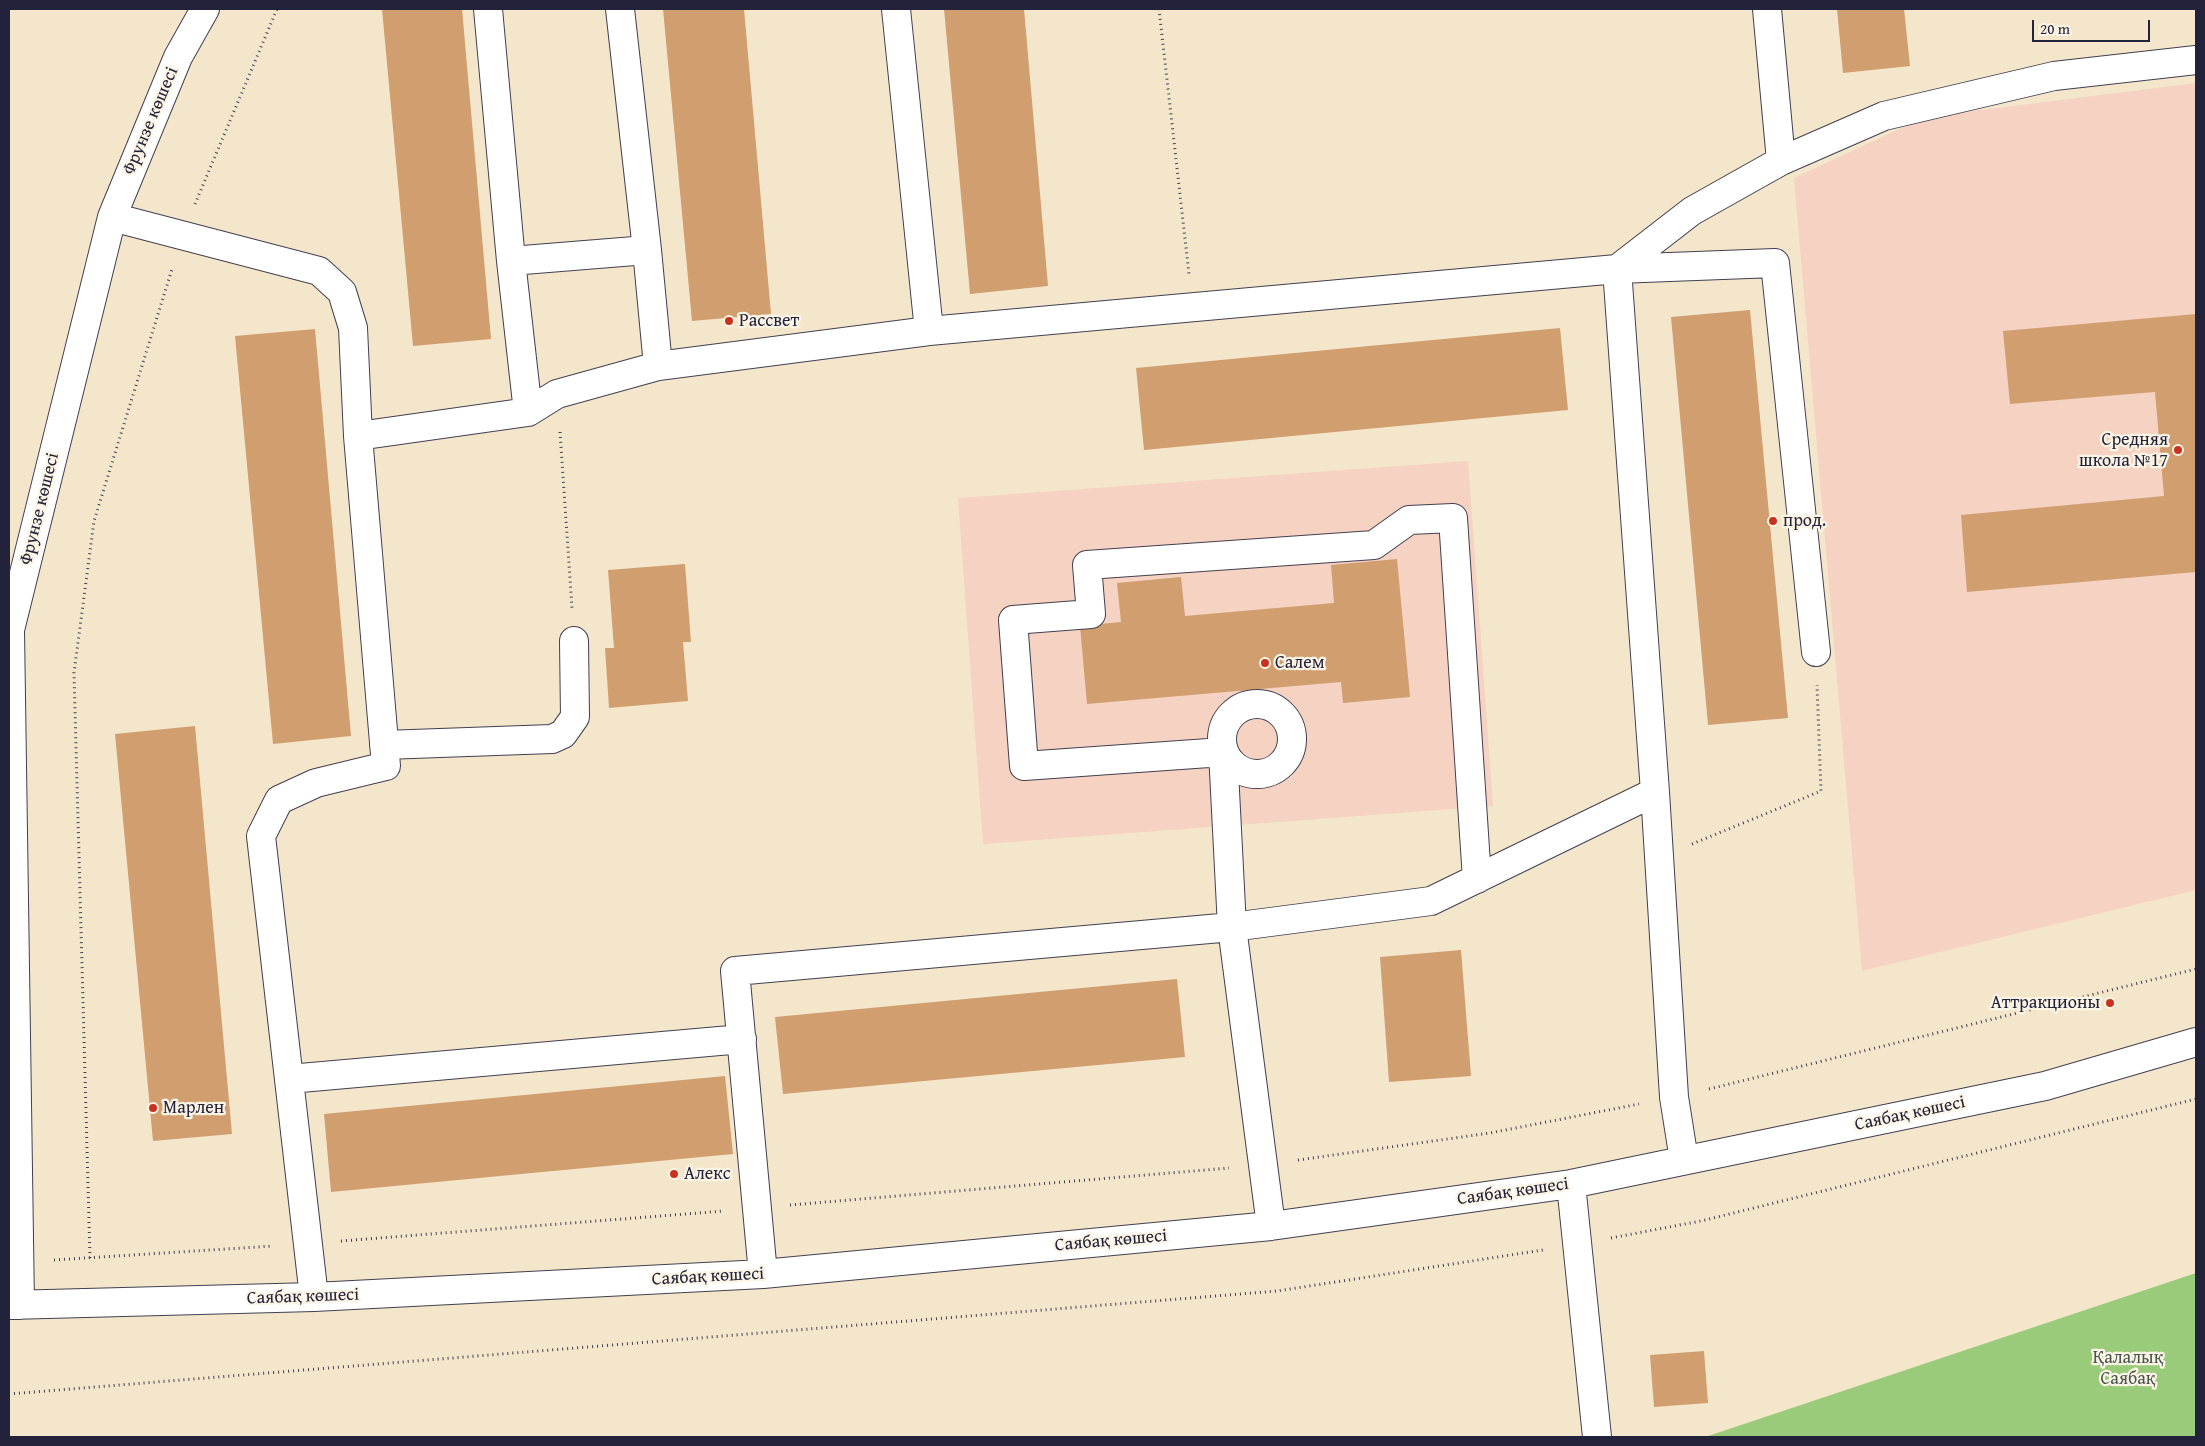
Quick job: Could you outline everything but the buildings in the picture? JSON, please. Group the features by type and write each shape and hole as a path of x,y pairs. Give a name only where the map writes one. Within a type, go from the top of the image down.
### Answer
{"street":[{"name":"Фрунзе көшесі","path":"14,1305 19,1262 10,630 112,217 178,57 204,9"},
{"path":"488,9 511,262 528,412"},
{"path":"620,9 658,366"},
{"path":"896,9 929,331"},
{"path":"1767,9 1781,161"},
{"path":"1617,269 1692,211 1781,161 1884,116 2054,76 2196,60"},
{"path":"112,217 319,271 342,292 353,328 358,436 386,766 316,783 279,800 262,836 314,1297"},
{"path":"511,262 647,250"},
{"path":"358,436 528,412 557,394 658,366 929,331 1617,269 1775,263 1816,652"},
{"path":"1617,269 1660,857 1674,1097 1684,1160"},
{"path":"1271,1226 1232,927 1223,752 1024,766 1013,620 1091,614 1087,565 1374,545 1409,520 1453,518 1477,879"},
{"path":"384,745 552,739 563,734 575,717 574,641"},
{"path":"763,1274 734,971 1232,927 1430,901 1655,792"},
{"path":"289,1079 742,1039"},
{"name":"Саябақ көшесі","path":"14,1305 314,1297 763,1274 1271,1226 1572,1184 2045,1086 2196,1042"},
{"path":"1572,1184 1597,1437"}],"path":[{"path":"90,1258 74,673 94,521 182,234 277,9"},
{"path":"1159,9 1192,307"},
{"path":"557,394 574,641"},
{"path":"1660,857 1821,791 1816,652"},
{"path":"19,1262 308,1244 1263,1165 1490,1133 1674,1097 2196,969"},
{"path":"9,1394 1277,1291 1578,1245 1710,1218 2196,1099"}],"shaded area":[{"path":"2196,83 2196,890 1862,971 1794,178 1925,117"},
{"path":"1468,461 1493,806 983,844 958,498"}],"green space":[{"name":"Қалалық Саябақ","path":"2196,1273 2196,1437 1705,1437"}],"place":[{"name":"Рассвет","path":"729,321"},
{"name":"Средняя школа №17","path":"2178,450"},
{"name":"прод.","path":"1773,521"},
{"name":"Салем","path":"1265,663"},
{"name":"Аттракционы","path":"2110,1003"},
{"name":"Марлен","path":"153,1108"},
{"name":"Алекс","path":"674,1174"}]}
